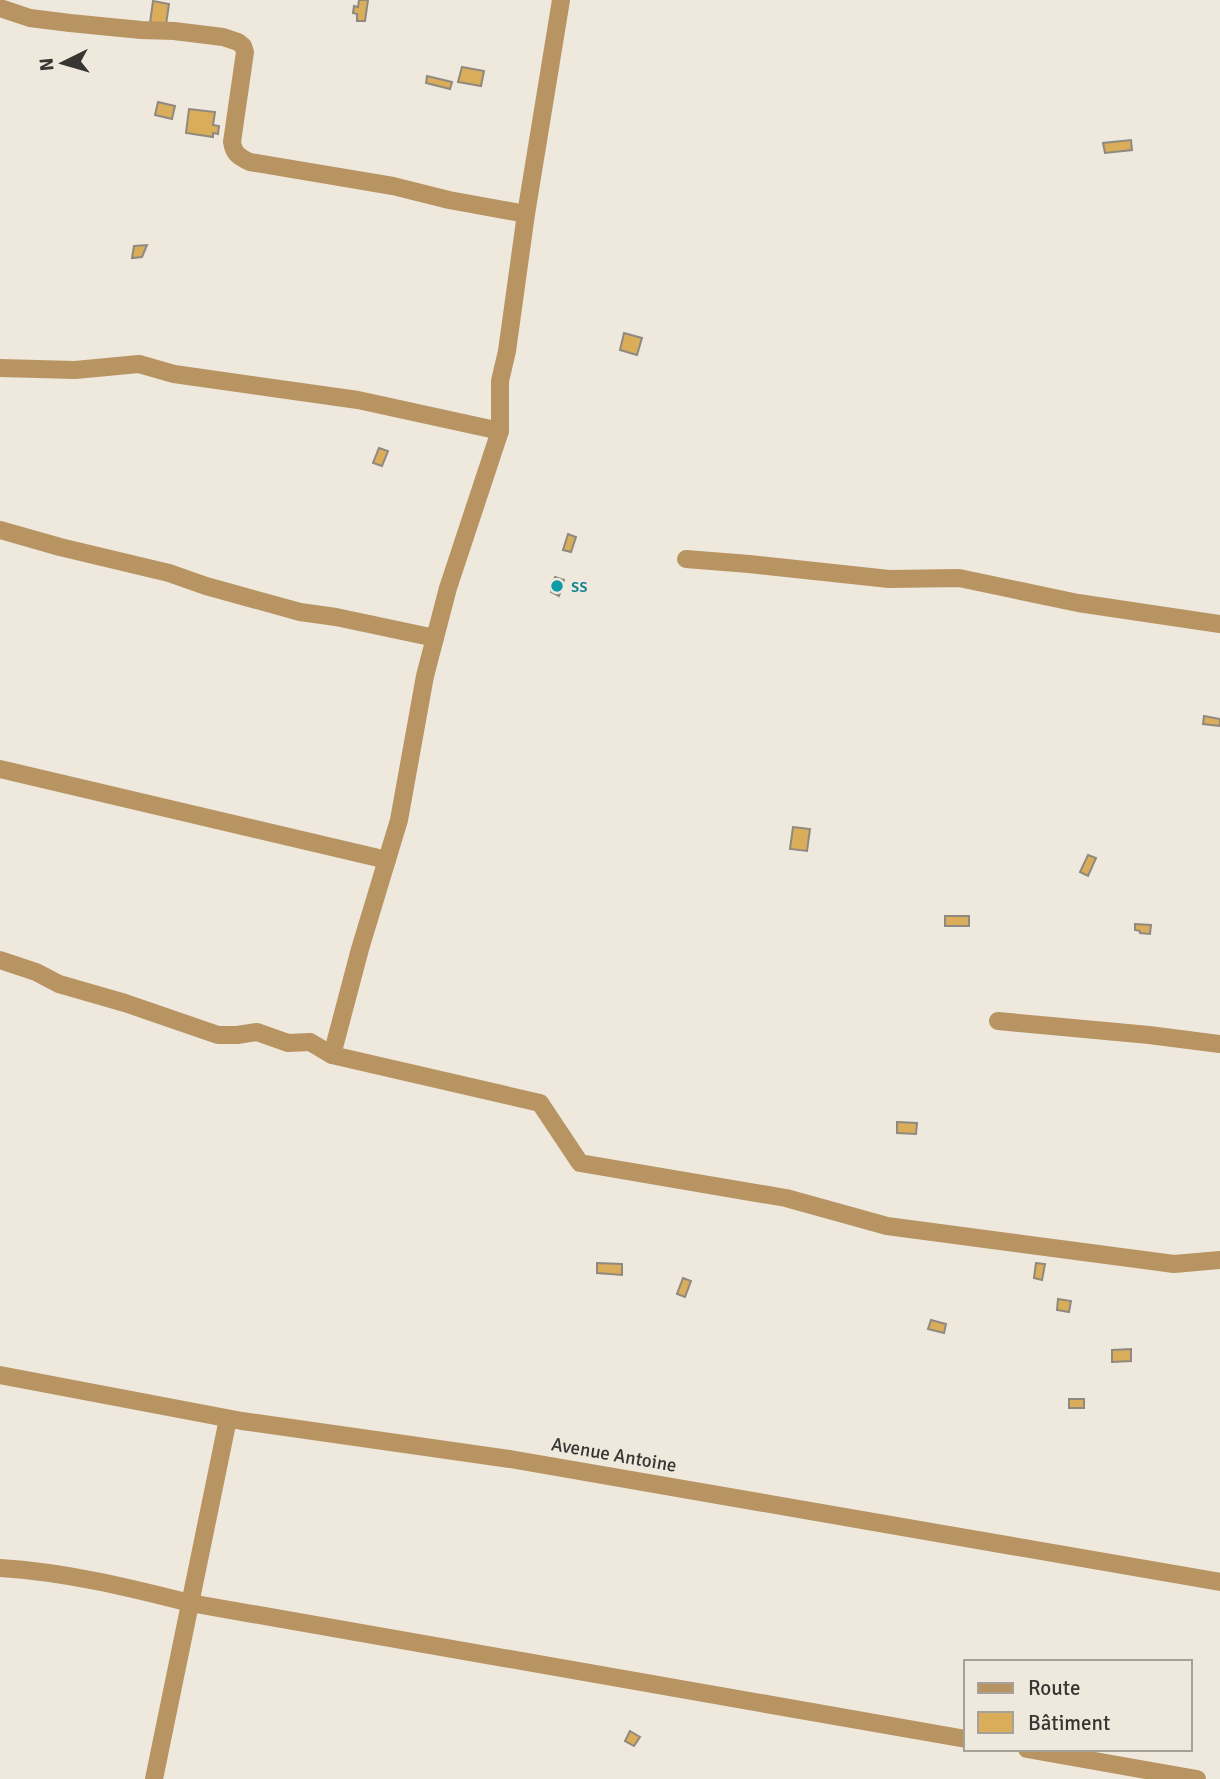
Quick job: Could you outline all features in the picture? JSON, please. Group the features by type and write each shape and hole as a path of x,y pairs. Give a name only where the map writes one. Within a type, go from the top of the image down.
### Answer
{"street":[{"path":"332,1055 360,949 399,820 425,676 448,588 500,431 500,381 507,351 561,0"},
{"path":"0,8 30,18 174,31 223,37 238,42 243,46 244,52 232,142 233,150 238,156 250,162 393,186 449,200 526,214"},
{"path":"0,368 75,370 139,364 174,373 358,400 500,431"},
{"path":"0,530 169,573 300,612 435,638"},
{"path":"687,559 889,579 959,578 1078,603 1220,624"},
{"path":"0,769 387,860"},
{"path":"0,960 36,972 60,984 218,1035 257,1032 288,1043 310,1042 332,1055 540,1103 580,1163 786,1198 887,1226 1174,1264 1220,1260"},
{"path":"998,1021 1220,1044"},
{"name":"Avenue Antoine","path":"0,1375 228,1419 510,1458 1220,1582"},
{"path":"154,1779 228,1419"},
{"path":"0,1569 71,1576 190,1603 964,1739"},
{"path":"1038,1751 1197,1779"}],"building":[{"path":"359,0 368,0 365,21 357,21 357,14 353,13"},
{"path":"153,1 169,4 166,25 150,23"},
{"path":"462,67 484,71 481,86 458,82"},
{"path":"427,76 452,82 450,89 426,83"},
{"path":"158,102 175,106 172,119 155,115"},
{"path":"189,109 215,112 213,125 219,126 218,134 213,133 213,137 186,133"},
{"path":"1131,140 1132,150 1105,153 1103,143"},
{"path":"147,245 142,257 132,258 134,246"},
{"path":"624,333 642,338 637,355 620,350"},
{"path":"379,448 388,451 382,466 373,463"},
{"path":"568,534 576,537 571,552 563,550"},
{"name":"ss","path":"555,577 564,580 559,596 551,592"},
{"path":"1204,716 1220,719 1220,726 1203,724"},
{"path":"793,827 810,829 807,851 790,849"},
{"path":"1088,855 1096,858 1088,876 1080,872"},
{"path":"945,916 969,916 969,926 945,926"},
{"path":"1135,924 1151,925 1150,934 1135,930"},
{"path":"897,1122 917,1123 916,1134 897,1133"},
{"path":"597,1263 622,1264 622,1275 597,1273"},
{"path":"1036,1263 1045,1264 1042,1280 1034,1278"},
{"path":"683,1278 691,1281 685,1297 677,1294"},
{"path":"1058,1299 1071,1301 1069,1312 1057,1310"},
{"path":"931,1320 946,1324 944,1333 928,1329"},
{"path":"1131,1349 1131,1361 1112,1362 1112,1350"},
{"path":"1069,1399 1084,1399 1084,1408 1069,1408"},
{"path":"630,1731 640,1737 634,1746 625,1741"}],"place":[{"name":"ss","path":"557,586"}]}
